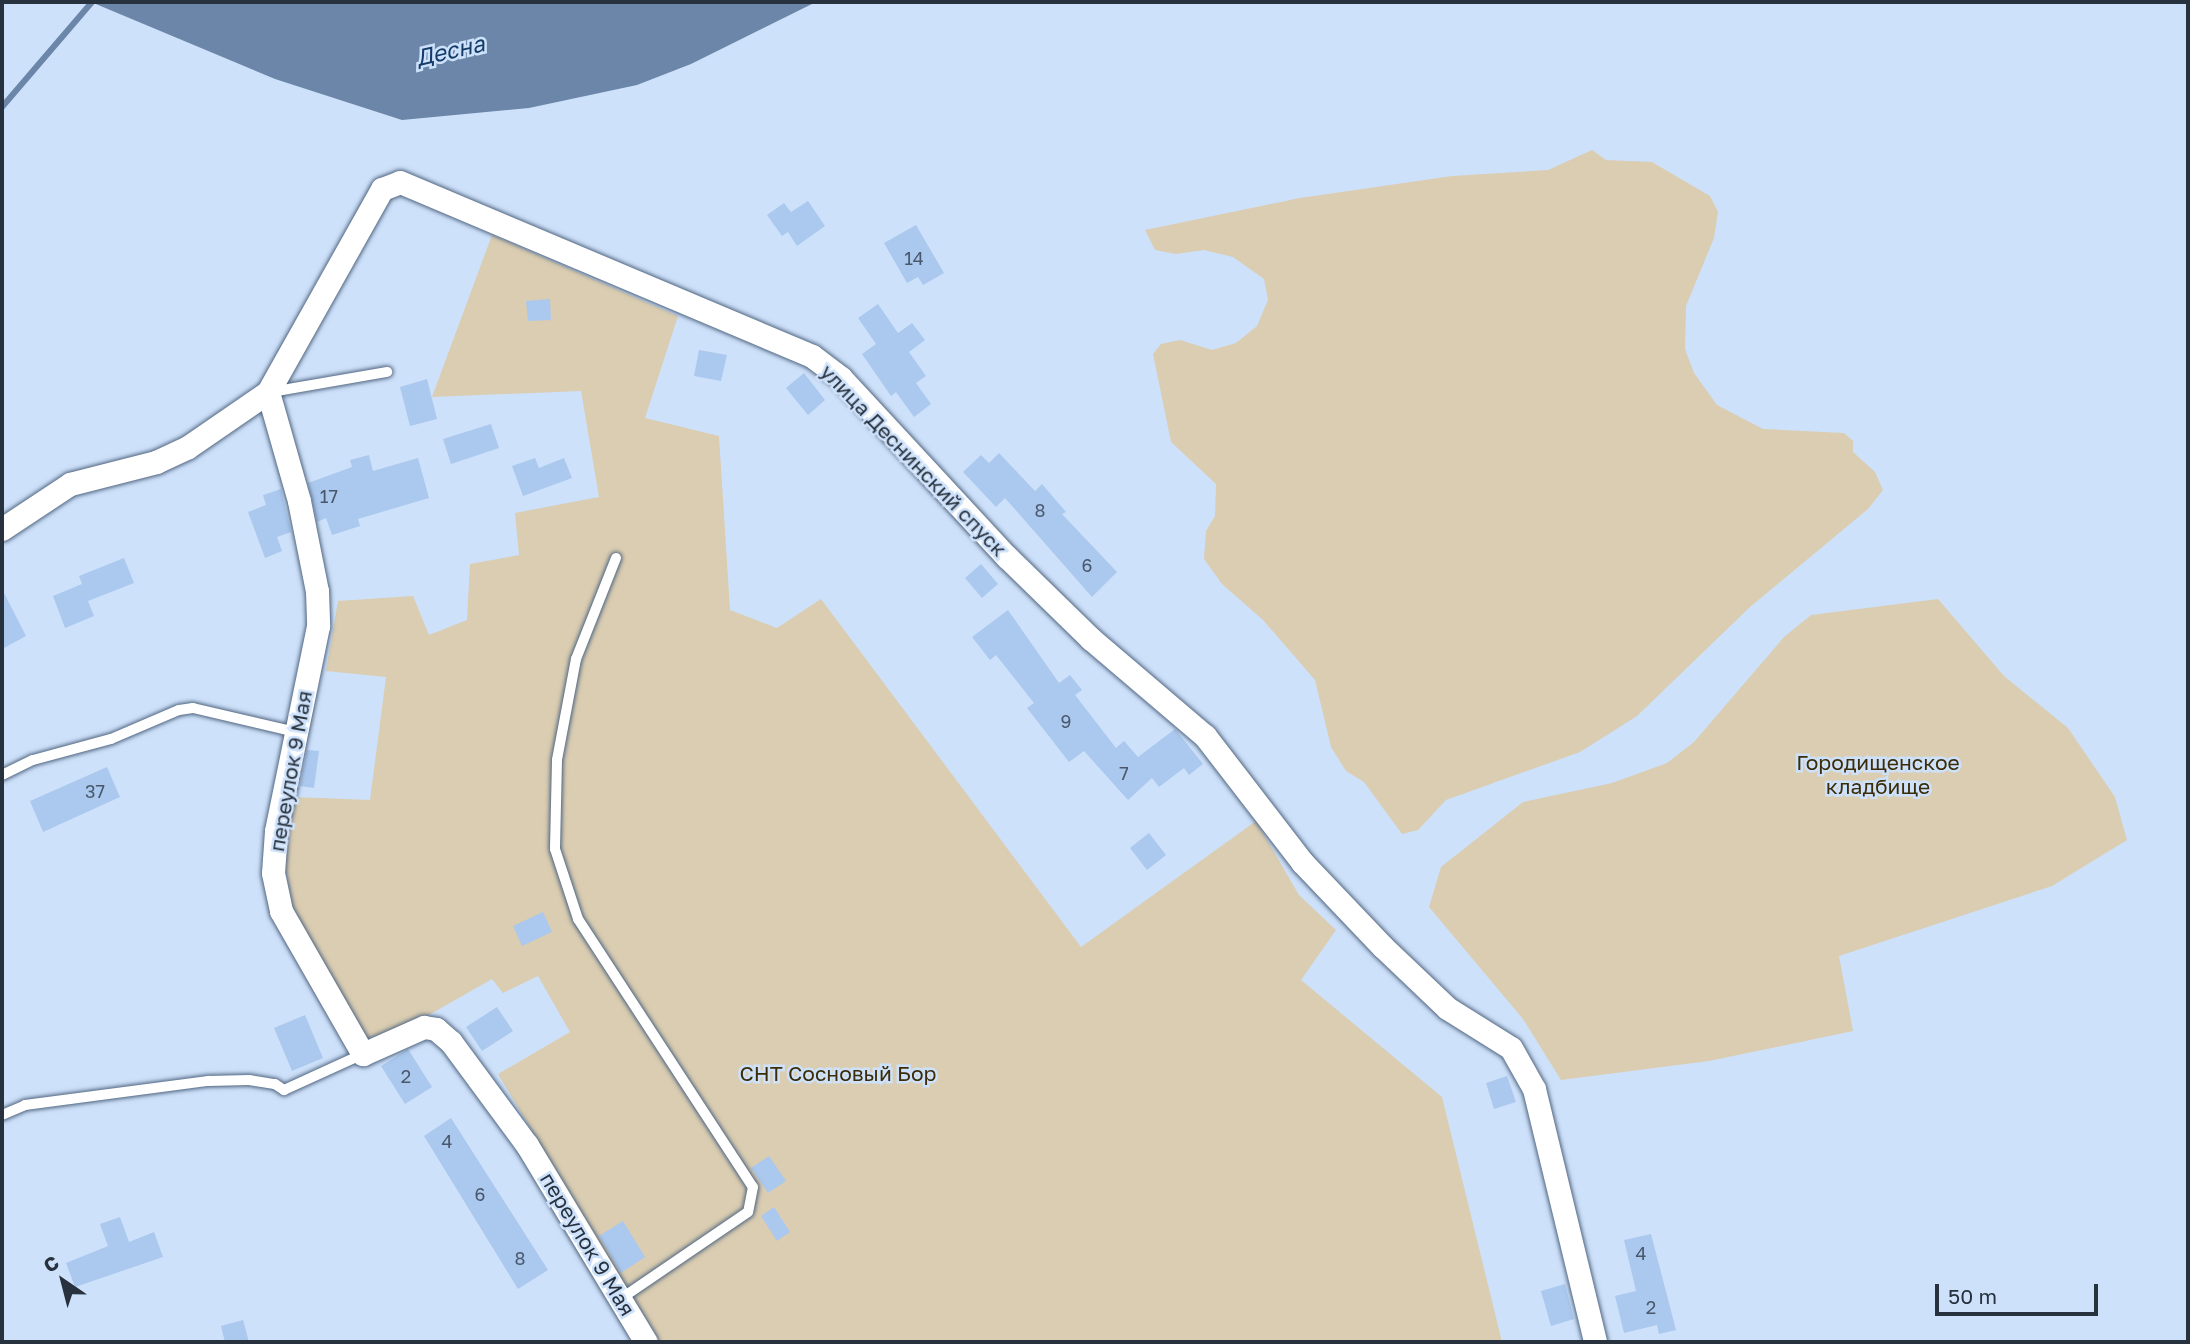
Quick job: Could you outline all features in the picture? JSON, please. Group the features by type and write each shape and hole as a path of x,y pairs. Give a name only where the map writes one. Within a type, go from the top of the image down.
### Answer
{"street":[{"name":"улица Деснинский спуск","path":"2,529 70,484 156,462 188,447 268,392 382,189 400,182 813,356 841,379 1007,557 1091,639 1205,736 1302,862 1383,947 1447,1008 1511,1048 1534,1089 1595,1342"},
{"name":"переулок 9 Мая","path":"268,392 299,501 317,591 318,626 276,831 273,873 281,911 363,1054 424,1027 451,1042 527,1145 622,1298 646,1342"}],"lane":[{"path":"268,392 387,372"},
{"path":"615,558 576,659 556,760 555,849 578,919 753,1187 748,1212 622,1298"},
{"path":"2,775 33,760 111,739 179,710 193,708 295,732"},
{"path":"2,1115 25,1105 208,1081 249,1080 275,1084 284,1090 363,1054"}],"green space":[{"path":"1592,150 1606,160 1652,162 1710,196 1718,212 1714,238 1686,306 1685,349 1694,373 1717,405 1763,429 1844,433 1853,441 1853,452 1875,472 1883,490 1868,509 1750,607 1637,716 1580,752 1446,800 1418,830 1402,834 1364,782 1346,771 1331,747 1315,680 1263,620 1222,584 1204,559 1206,531 1215,516 1216,484 1171,442 1153,354 1161,344 1180,340 1212,350 1236,343 1257,326 1268,300 1264,279 1233,257 1204,250 1176,254 1155,250 1145,230 1300,198 1452,176 1548,170"},
{"name":"СНТ Сосновый Бор","path":"492,235 678,316 645,418 719,436 730,610 777,628 821,599 1081,947 1256,821 1299,895 1336,930 1301,980 1442,1097 1502,1342 657,1342 498,1074 570,1032 538,976 503,993 492,979 427,1016 366,1040 293,910 285,866 295,797 370,800 386,677 326,671 338,601 413,596 429,635 467,620 470,564 519,555 515,513 599,497 581,391 432,397"},
{"name":"Городищенское кладбище","path":"1938,599 2004,676 2068,728 2115,797 2127,840 2052,886 1839,956 1853,1031 1709,1061 1561,1080 1523,1019 1429,907 1441,867 1523,802 1612,783 1667,763 1694,742 1784,637 1811,615"}],"water":[{"name":"Десна","path":"91,2 816,2 691,64 637,85 529,108 402,120 275,79"}],"building":[{"path":"808,201 825,226 797,246 788,232 782,236 767,215 784,203 791,212"},
{"path":"916,225 944,273 923,285 918,277 907,283 884,243"},
{"path":"550,299 551,320 528,321 526,301"},
{"path":"878,304 898,333 912,323 925,340 909,352 926,376 916,383 931,404 914,417 896,392 891,396 862,354 876,344 858,318"},
{"path":"699,350 727,355 721,381 694,376"},
{"path":"804,373 825,400 808,415 786,388"},
{"path":"427,379 437,419 410,426 400,387"},
{"path":"491,424 499,448 451,464 443,439"},
{"path":"999,453 1035,491 1042,484 1066,512 1062,514 1117,572 1092,597 1005,498 996,507 963,472 981,455 989,463"},
{"path":"369,455 373,471 418,458 429,498 358,519 360,526 332,535 326,518 317,522 308,483 352,467 350,460"},
{"path":"535,458 539,468 564,458 572,478 523,496 512,466"},
{"path":"281,489 291,532 277,537 282,551 265,558 248,512 266,505 263,495"},
{"path":"124,558 134,583 88,601 94,616 65,628 53,596 82,584 79,576"},
{"path":"981,564 998,584 982,598 965,578"},
{"path":"2,589 26,636 2,649"},
{"path":"1008,610 1059,683 1070,675 1082,690 1075,695 1116,748 1124,741 1138,757 1175,729 1203,764 1189,775 1184,768 1159,787 1152,778 1128,800 1084,751 1069,762 1027,708 1034,703 996,655 990,660 972,637"},
{"path":"307,750 319,751 314,788 300,786"},
{"path":"107,767 120,797 43,832 30,801"},
{"path":"1149,833 1166,855 1147,870 1130,848"},
{"path":"543,912 552,932 522,946 513,926"},
{"path":"497,1007 513,1031 482,1051 466,1027"},
{"path":"305,1015 323,1058 292,1071 274,1028"},
{"path":"408,1049 432,1087 405,1104 381,1066"},
{"path":"1507,1076 1516,1102 1494,1109 1486,1083"},
{"path":"451,1118 548,1270 518,1289 424,1136"},
{"path":"769,1156 786,1181 768,1193 751,1168"},
{"path":"774,1207 790,1232 777,1241 761,1216"},
{"path":"120,1217 129,1242 154,1232 163,1257 75,1287 66,1263 108,1246 100,1224"},
{"path":"623,1221 645,1257 621,1273 599,1236"},
{"path":"1651,1234 1676,1330 1659,1334 1657,1325 1624,1333 1615,1296 1636,1291 1624,1240"},
{"path":"1565,1284 1574,1319 1551,1326 1541,1291"},
{"path":"243,1320 249,1342 225,1342 221,1326"}],"waterway":[{"path":"2,107 92,2"}]}
